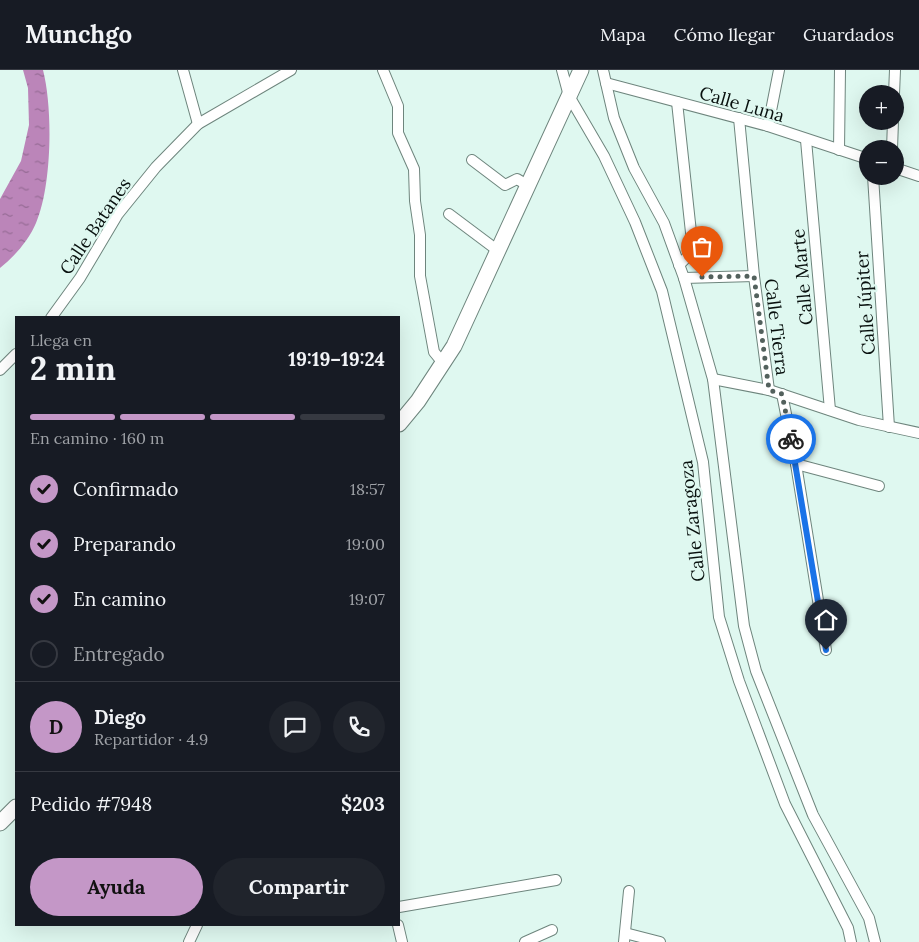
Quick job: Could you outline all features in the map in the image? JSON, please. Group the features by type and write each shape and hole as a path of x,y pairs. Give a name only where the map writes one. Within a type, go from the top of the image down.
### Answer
{"main road":[{"path":"400,423 418,401 454,346 581,70"},
{"path":"0,823 15,808"}],"street":[{"path":"183,70 198,124"},
{"name":"Calle Batanes","path":"53,316 80,278 118,214 156,167 198,124 290,70"},
{"path":"383,70 398,106 398,133 414,169 415,201 420,235 420,276 434,352 443,363"},
{"name":"Calle Zaragoza","path":"562,70 569,96 604,156 635,222 662,291 703,462 719,617 739,681 786,804 848,928 851,942"},
{"path":"603,70 614,118 634,168 664,223 684,278 713,379 744,626 756,671 813,815 869,918 875,942"},
{"path":"768,126 779,70"},
{"path":"839,150 840,70"},
{"path":"894,85 895,70"},
{"name":"Calle Luna","path":"606,83 768,126 859,156"},
{"path":"677,102 693,251 679,265"},
{"name":"Calle Tierra","path":"739,118 754,276 769,390"},
{"name":"Calle Marte","path":"806,140 830,410"},
{"path":"472,160 505,185 517,179 527,186"},
{"path":"904,171 919,176"},
{"name":"Calle Júpiter","path":"874,185 889,427"},
{"path":"449,214 497,250"},
{"path":"684,278 754,276"},
{"path":"0,370 15,355"},
{"path":"713,379 769,390 858,420 919,433"},
{"path":"782,394 796,464 826,650"},
{"path":"796,464 880,486"},
{"path":"400,907 556,880"},
{"path":"629,891 625,938 660,942"},
{"path":"188,942 196,926"},
{"path":"398,926 402,942"},
{"path":"524,942 552,930"}],"water":[{"path":"23,70 43,70 48,105 48,169 36,223 21,248 0,268 0,199 21,161 29,125 28,88"}],"way so far":[{"path":"702,277 754,276 769,390 782,394 791,439"}],"route":[{"path":"791,439 826,650"}]}
